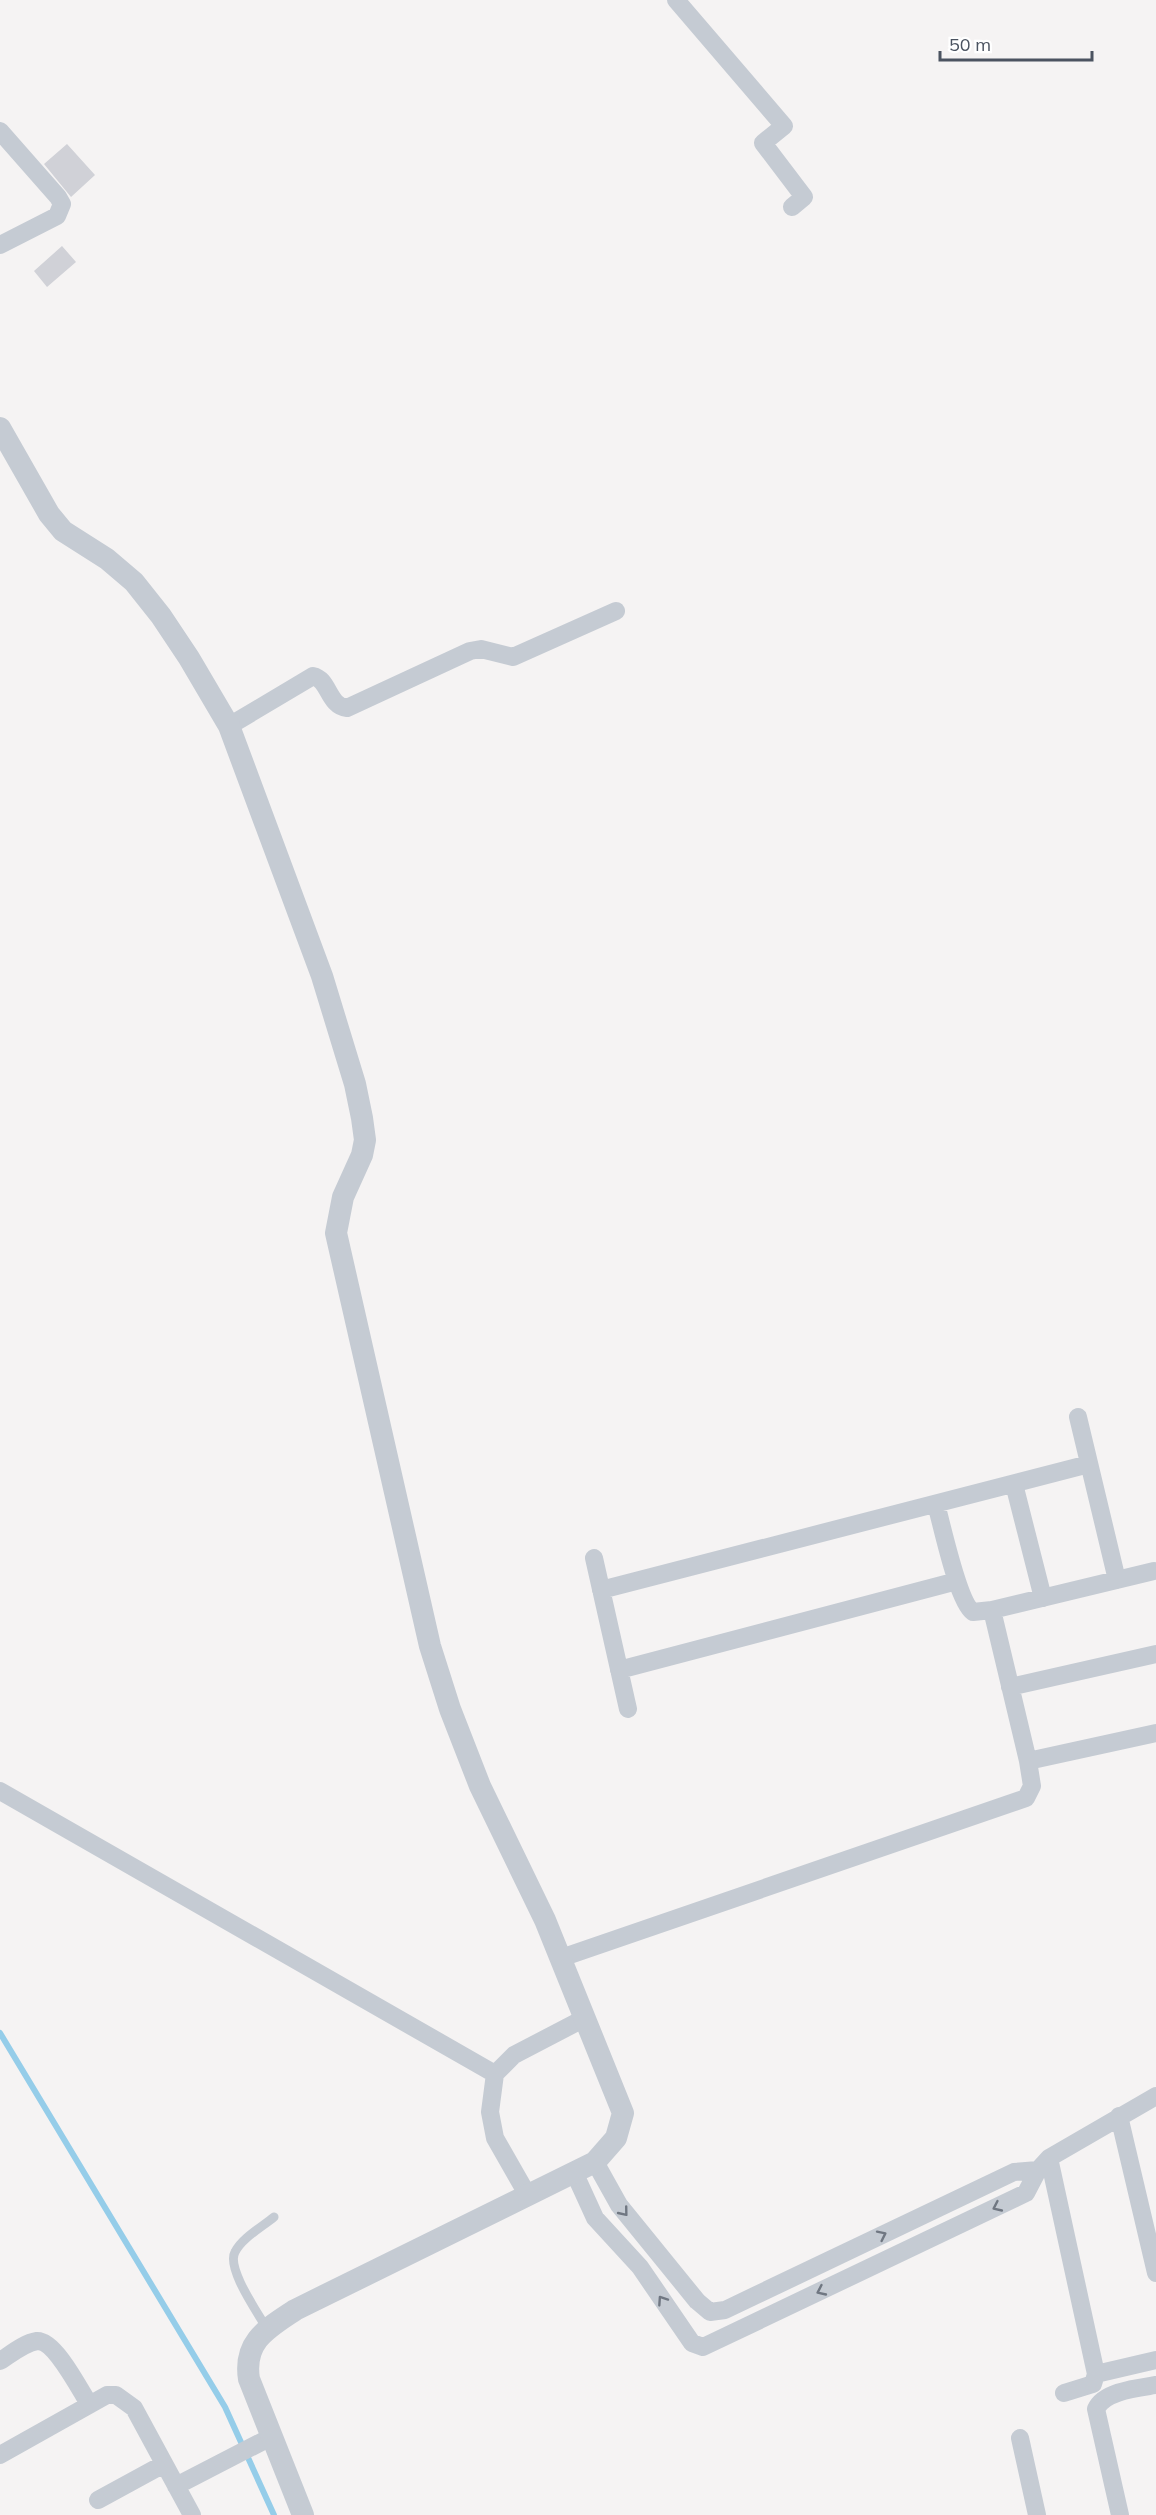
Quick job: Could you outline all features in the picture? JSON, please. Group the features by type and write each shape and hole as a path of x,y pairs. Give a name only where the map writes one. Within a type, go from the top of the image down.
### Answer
{"street":[{"path":"688,4 784,126 763,143 804,196 792,207"},
{"path":"0,131 62,204 57,216 0,245"},
{"path":"0,428 49,514 63,531 107,559 134,582 161,616 189,658 229,726 322,976 355,1084 365,1140 362,1155 343,1197 336,1233 430,1646 450,1709 480,1786 561,1958 623,2112 616,2138 595,2162 295,2310 267,2329 249,2352 247,2367 249,2379 262,2441 303,2515"},
{"path":"229,726 313,676 320,679 337,705 347,708 470,651 481,650 513,657 616,611"},
{"path":"1078,1417 1117,1580"},
{"path":"601,1590 1089,1464"},
{"path":"1014,1484 1043,1598"},
{"path":"936,1504 957,1581 968,1609 973,1612 992,1610 1154,1571"},
{"path":"594,1558 628,1709"},
{"path":"619,1670 957,1581"},
{"path":"561,1958 1024,1799 1029,1795 1032,1786 1028,1761 992,1610"},
{"path":"1010,1687 1156,1654"},
{"path":"1028,1761 1156,1733"},
{"path":"0,1791 495,2074"},
{"path":"528,2194 495,2138 490,2112 495,2074 514,2055 585,2018"},
{"path":"595,2162 619,2205 697,2301 710,2312 725,2310 1014,2172 1044,2164 1119,2116 1156,2096"},
{"path":"1119,2116 1156,2273"},
{"path":"574,2172 595,2218 640,2267 692,2343 703,2347 1026,2193 1044,2164"},
{"path":"1044,2164 1096,2374 1092,2385 1065,2393"},
{"path":"0,2361 36,2341 44,2342 56,2353 89,2404"},
{"path":"1096,2374 1156,2360"},
{"path":"1120,2515 1096,2409 1099,2402 1110,2396 1156,2385"},
{"path":"0,2455 106,2395 116,2395 134,2408 192,2515"},
{"path":"1020,2438 1037,2515"},
{"path":"176,2486 262,2441"},
{"path":"98,2500 164,2464"}],"lane":[{"path":"267,2329 234,2271 233,2256 241,2244 274,2217"}],"building":[{"path":"67,144 95,175 71,197 44,164"},
{"path":"62,246 76,262 47,287 34,271"}],"waterway":[{"path":"0,2033 225,2407 274,2515"}]}
